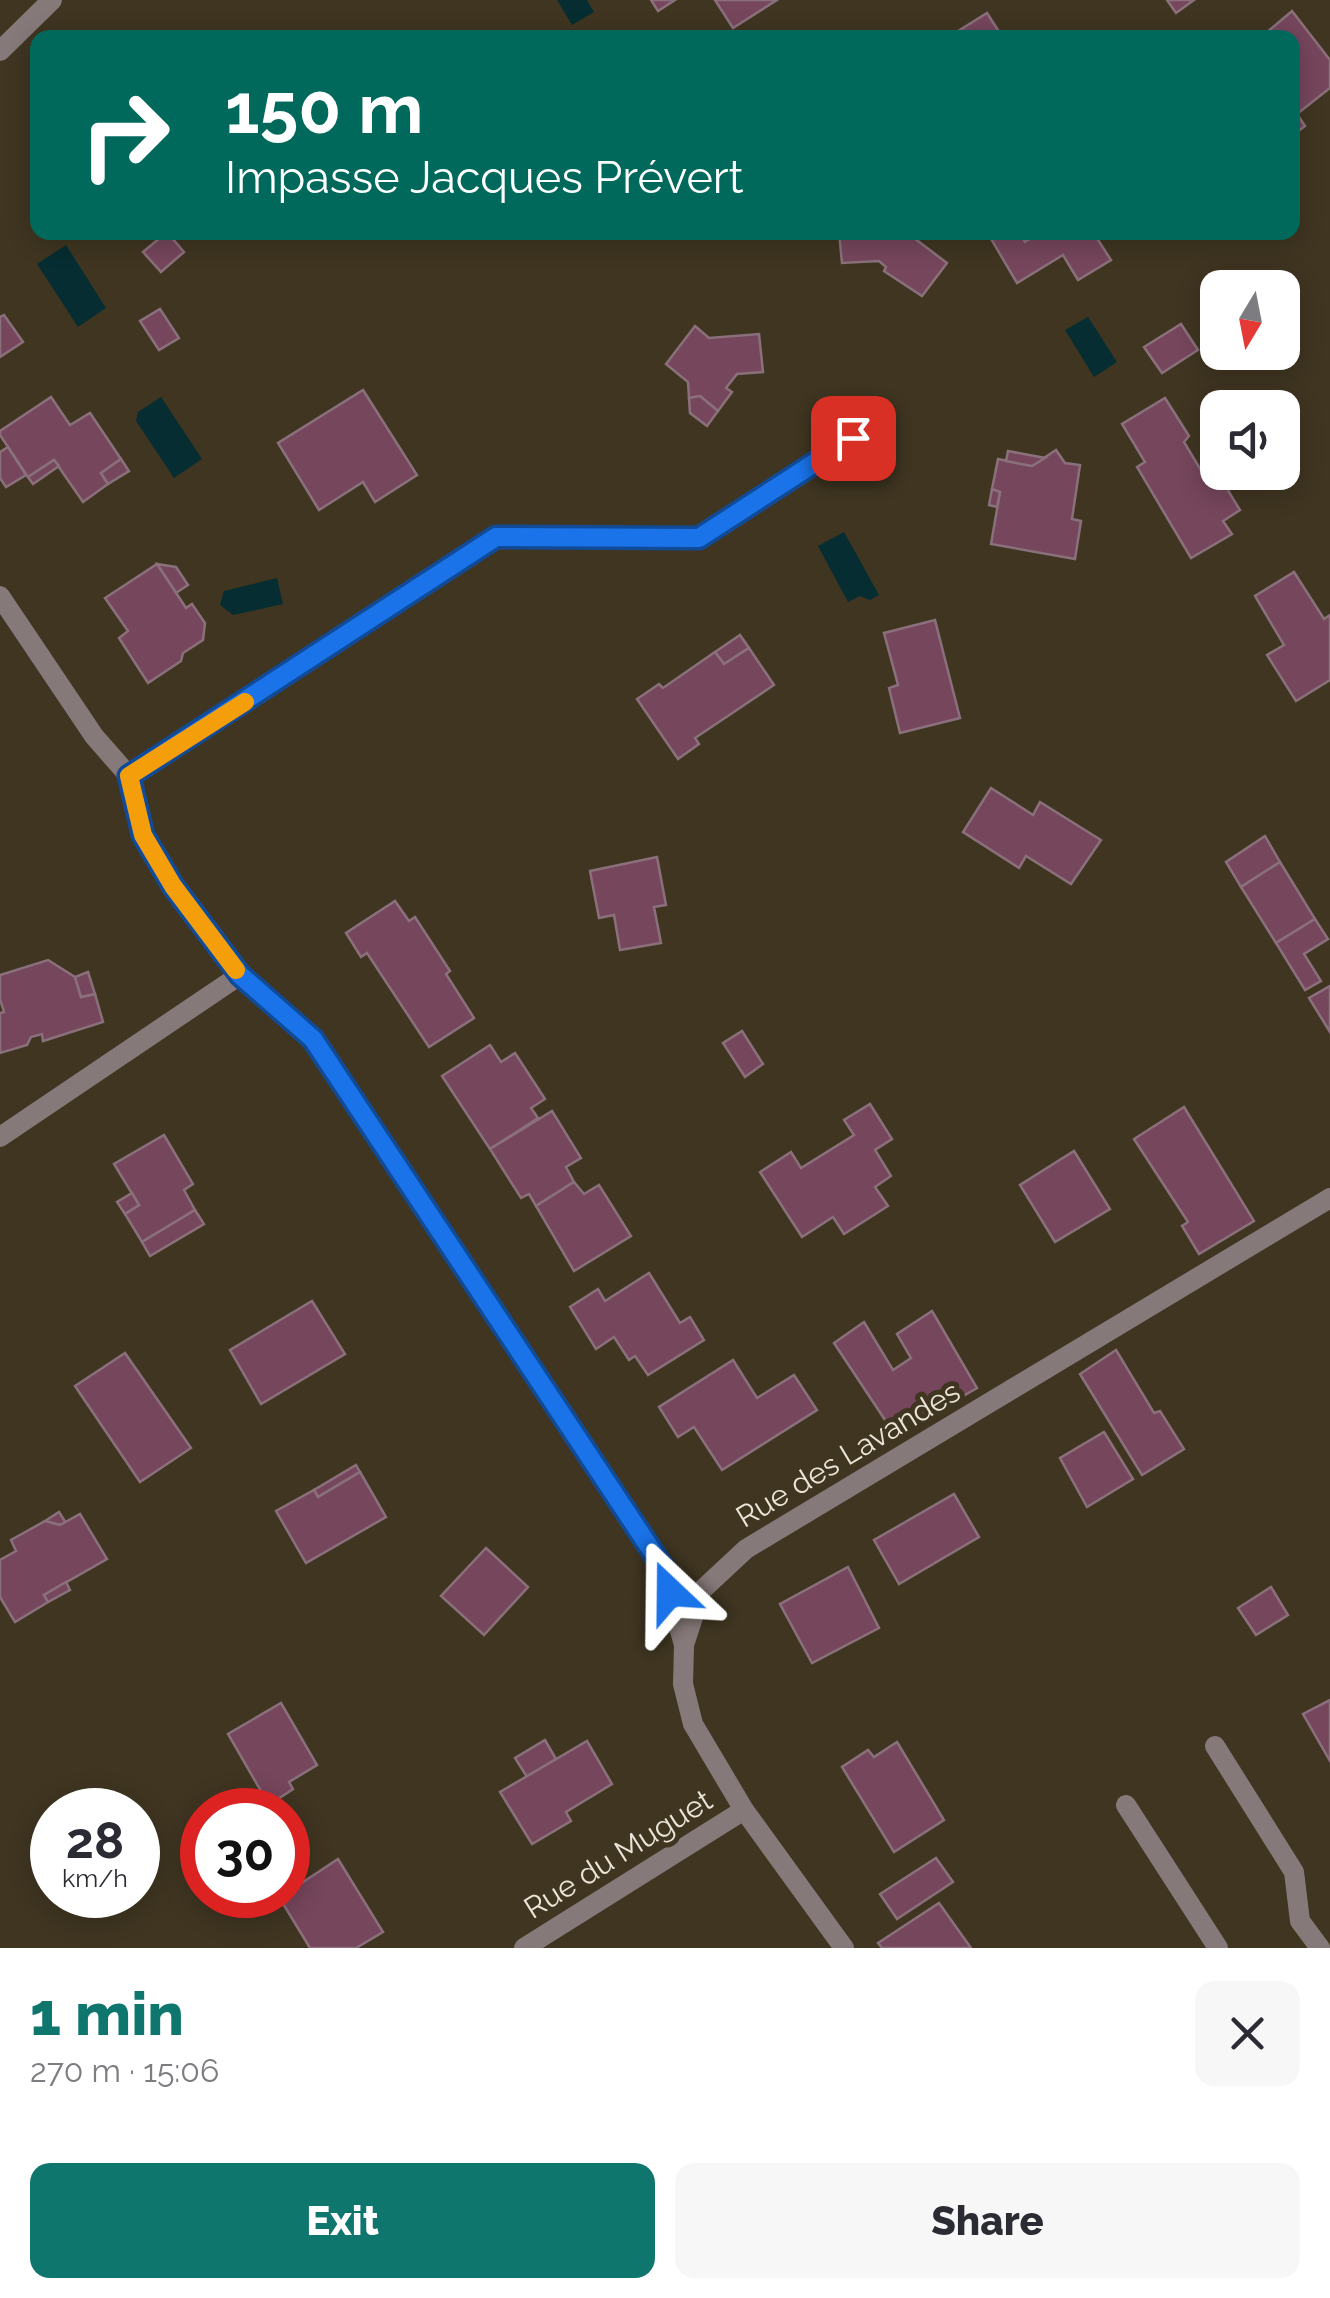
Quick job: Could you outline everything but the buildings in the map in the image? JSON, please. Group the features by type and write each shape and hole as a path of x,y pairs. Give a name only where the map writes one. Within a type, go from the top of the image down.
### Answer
{"street":[{"path":"0,51 52,0"},
{"path":"129,776 496,537 699,538 853,438"},
{"path":"0,596 94,736 129,776 143,835 173,886 240,975 313,1039 662,1566 684,1646"},
{"path":"0,1137 240,975"},
{"name":"Rue des Lavandes","path":"844,1948 744,1810 693,1724 684,1684 684,1646 702,1590 746,1549 1330,1198"},
{"path":"1215,1746 1294,1872 1300,1921 1320,1948"},
{"path":"1126,1805 1218,1948"},
{"name":"Rue du Muguet","path":"524,1948 744,1810"}],"water":[{"path":"557,0 587,0 594,12 572,25"},
{"path":"66,245 106,308 78,327 37,264"},
{"path":"1088,317 1117,362 1094,377 1065,330"},
{"path":"161,397 202,459 174,478 136,421 138,412"},
{"path":"844,532 879,595 870,600 860,596 848,602 818,546"},
{"path":"277,578 283,604 233,615 220,605 224,591"}],"slow traffic":[{"path":"236,970 173,886 143,835 129,776 245,702"}],"route":[{"path":"670,1592 662,1566 313,1039 240,975 173,886 143,835 129,776 496,537 699,538 853,438"}]}
